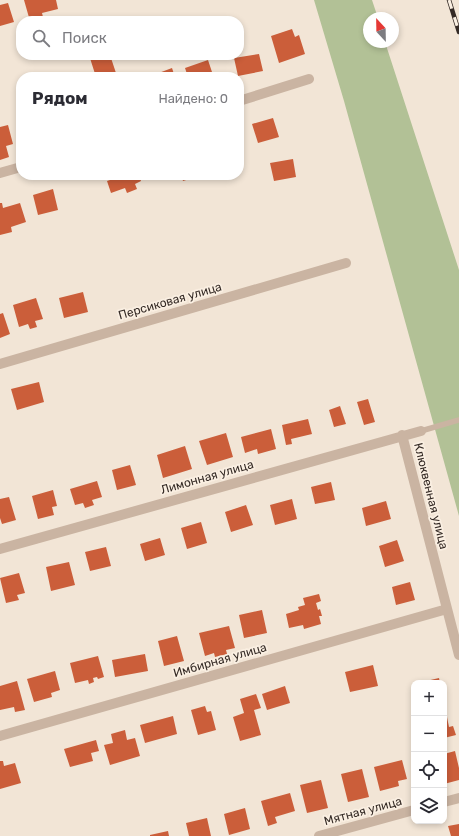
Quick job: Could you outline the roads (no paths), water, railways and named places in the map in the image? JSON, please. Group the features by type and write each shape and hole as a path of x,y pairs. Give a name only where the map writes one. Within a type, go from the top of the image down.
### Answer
{"street":[{"path":"244,98 309,79"},
{"path":"0,173 16,168"},
{"name":"Персиковая улица","path":"0,364 346,263"},
{"name":"Лимонная улица","path":"0,549 402,435 421,431"},
{"name":"Клюквенная улица","path":"402,435 459,655"},
{"name":"Имбирная улица","path":"0,736 447,609"},
{"path":"447,801 459,798"},
{"name":"Мятная улица","path":"319,836 411,811"}],"lane":[{"path":"421,431 459,420"}],"railway":[{"path":"449,0 459,32"}]}
